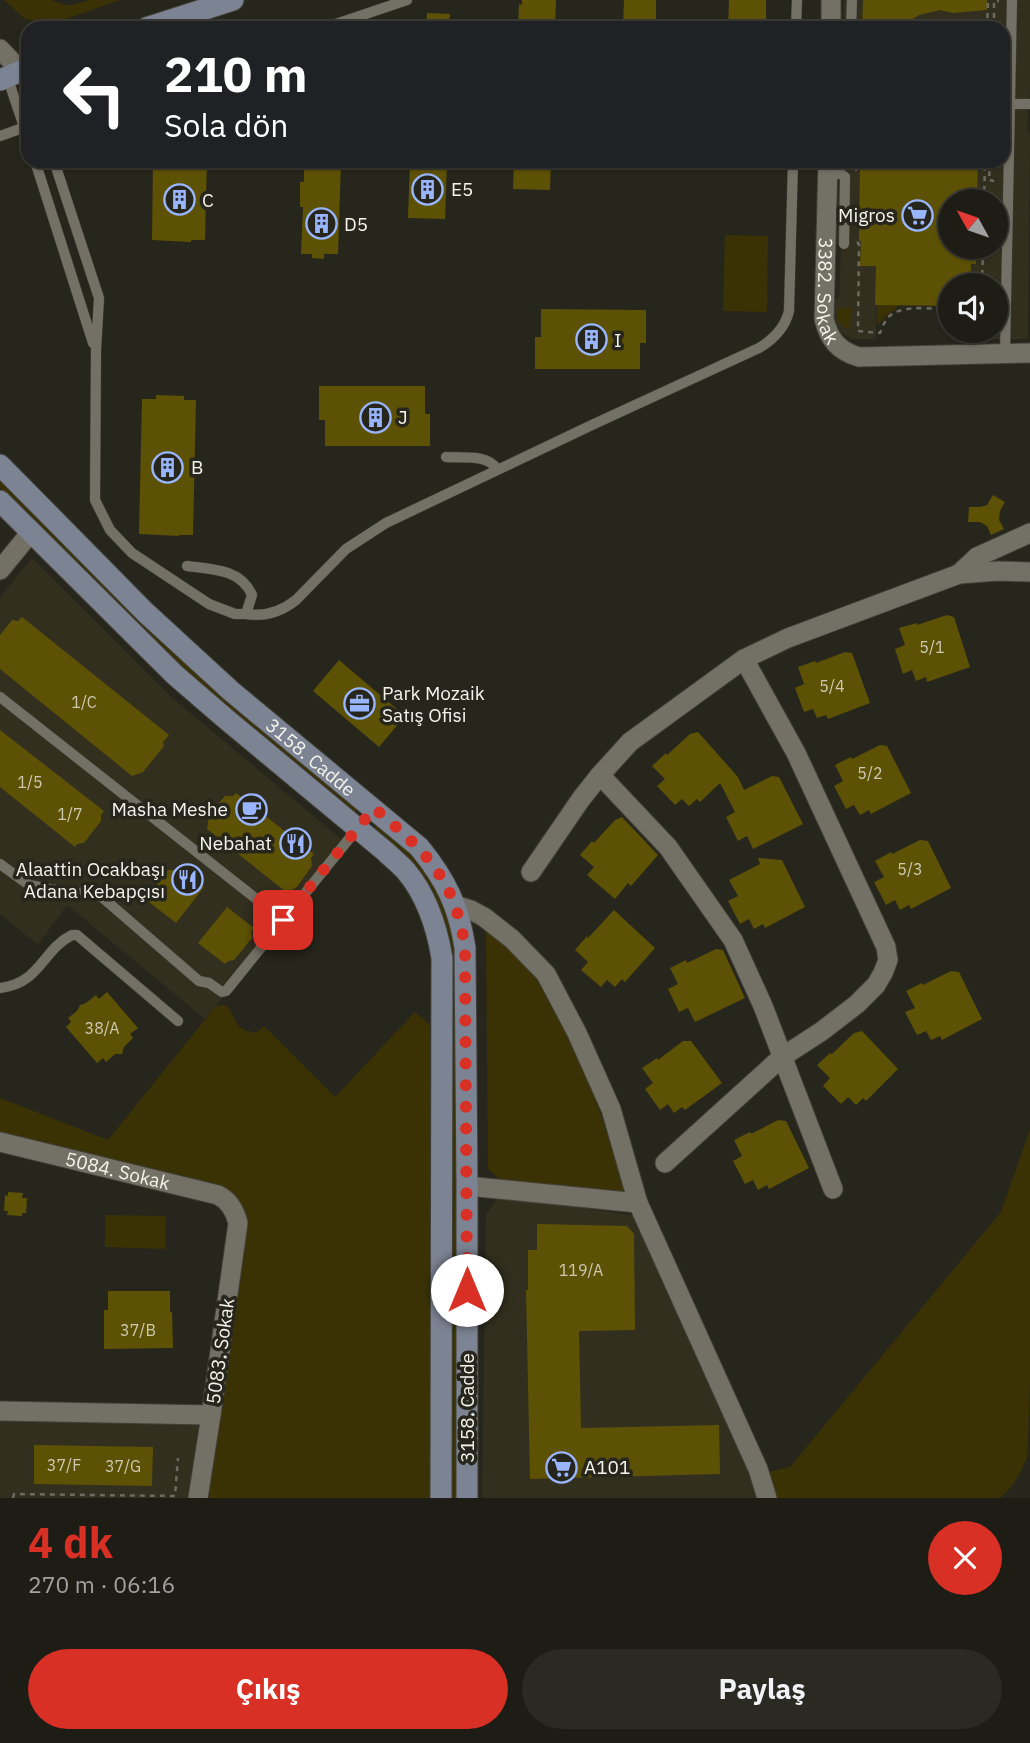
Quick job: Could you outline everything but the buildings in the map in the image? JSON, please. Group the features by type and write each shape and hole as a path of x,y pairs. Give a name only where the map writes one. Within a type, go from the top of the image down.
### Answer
{"street":[{"path":"168,21 233,0"},
{"path":"831,0 831,21"},
{"path":"0,49 18,74"},
{"name":"3382. Sokak","path":"828,168 824,319 838,348 859,356 1030,353"},
{"name":"3158. Cadde","path":"0,465 145,612 231,691 419,847 432,862 455,905 465,948 467,1498"},
{"name":"3158. Cadde","path":"0,501 175,675 386,852 420,891 430,912 442,958 442,1498"},
{"path":"0,570 31,532"},
{"path":"959,574 977,557 1030,533"},
{"path":"531,872 581,799 630,742 744,659 788,638 959,574 1030,572"},
{"path":"665,1163 782,1057 857,1004 876,985 888,960 886,947 796,753 744,659"},
{"path":"600,775 668,847 733,940 763,1006 834,1189"},
{"path":"357,829 374,808"},
{"path":"455,905 484,917 512,939 546,974 577,1033 611,1109 638,1203 758,1469 767,1498"},
{"name":"5084. Sokak","path":"0,1142 218,1195 231,1205"},
{"path":"467,1186 638,1203"},
{"name":"5083. Sokak","path":"198,1498 238,1223 231,1205"},
{"path":"0,1411 211,1415"}],"lane":[{"path":"345,21 407,0"},
{"path":"796,21 797,0"},
{"path":"851,21 852,0"},
{"path":"1012,0 1010,104 1030,104"},
{"path":"18,74 21,94"},
{"path":"0,136 21,129"},
{"path":"37,168 96,350"},
{"path":"56,168 99,298 95,500 110,530 132,553 209,604 235,614 266,615 287,607 296,600 346,549 407,512 759,348 776,337 787,320 789,311 793,168"},
{"path":"830,168 845,177 844,244"},
{"path":"1005,353 1009,168"},
{"path":"446,457 483,459 491,462 497,469"},
{"path":"187,566 217,569 238,577 248,586 252,595 246,614"},
{"path":"0,697 283,920"},
{"path":"0,864 29,885 76,894 85,892 103,898 200,981 209,983 222,992 226,991 357,829"},
{"path":"0,988 22,982 60,943 72,935 77,935 178,1021"}],"path":[{"path":"988,0 988,21"},
{"path":"856,168 856,174"},
{"path":"985,189 986,168"},
{"path":"855,240 859,244 858,331 880,333 885,321 897,310 938,309"},
{"path":"13,1498 14,1494 175,1496 178,1458"}],"shaded area":[{"path":"4,0 51,0 73,5 90,0 120,0 60,21 25,19"},
{"path":"844,0 1030,0 1027,129 1030,134 1028,339 1008,339 1008,273 971,273 972,259 1008,259 1008,189 938,189 938,247 876,246 876,339 852,339 837,330 834,324 835,298 839,298 841,245 837,244 839,168 1010,168 1010,21 843,21"},
{"path":"725,235 768,236 767,312 723,311"},
{"path":"877,305 898,305 879,324"},
{"path":"838,308 851,308 850,328 838,321"},
{"path":"0,479 186,664 249,720 360,807 354,813 243,724 105,596 0,488"},
{"path":"32,558 169,695 348,845 205,1019 67,905 38,945 0,914 0,597"},
{"path":"378,824 407,847 438,888 454,935 457,1498 450,1498 449,951 374,829"},
{"path":"486,930 516,955 547,991 594,1094 627,1194 506,1185 488,1169"},
{"path":"226,1005 240,1027 249,1032 256,1033 264,1026 335,1097 415,1012 430,1025 431,1498 206,1498 246,1218 241,1204 224,1189 0,1136 0,1098 108,1140 216,1006"},
{"path":"1030,1129 1028,1442 1027,1457 1012,1486 1000,1498 776,1498 768,1472 790,1467 1001,1212"},
{"path":"499,1196 636,1216 760,1498 482,1498 486,1215"},
{"path":"105,1215 166,1216 165,1249 105,1247"},
{"path":"0,1421 199,1421 188,1498 0,1498"}],"place":[{"name":"E5","path":"428,189"},
{"name":"C","path":"179,200"},
{"name":"Migros","path":"918,215"},
{"name":"D5","path":"321,224"},
{"name":"I","path":"591,340"},
{"name":"J","path":"375,417"},
{"name":"B","path":"168,467"},
{"name":"Park Mozaik Satış Ofisi","path":"359,704"},
{"name":"Masha Meshe","path":"251,809"},
{"name":"Nebahat","path":"295,843"},
{"name":"Alaattin Ocakbaşı Adana Kebapçısı","path":"188,880"},
{"name":"A101","path":"561,1467"}],"route":[{"path":"283,920 374,808 419,847 444,882 461,922 465,948 467,1290"}]}
